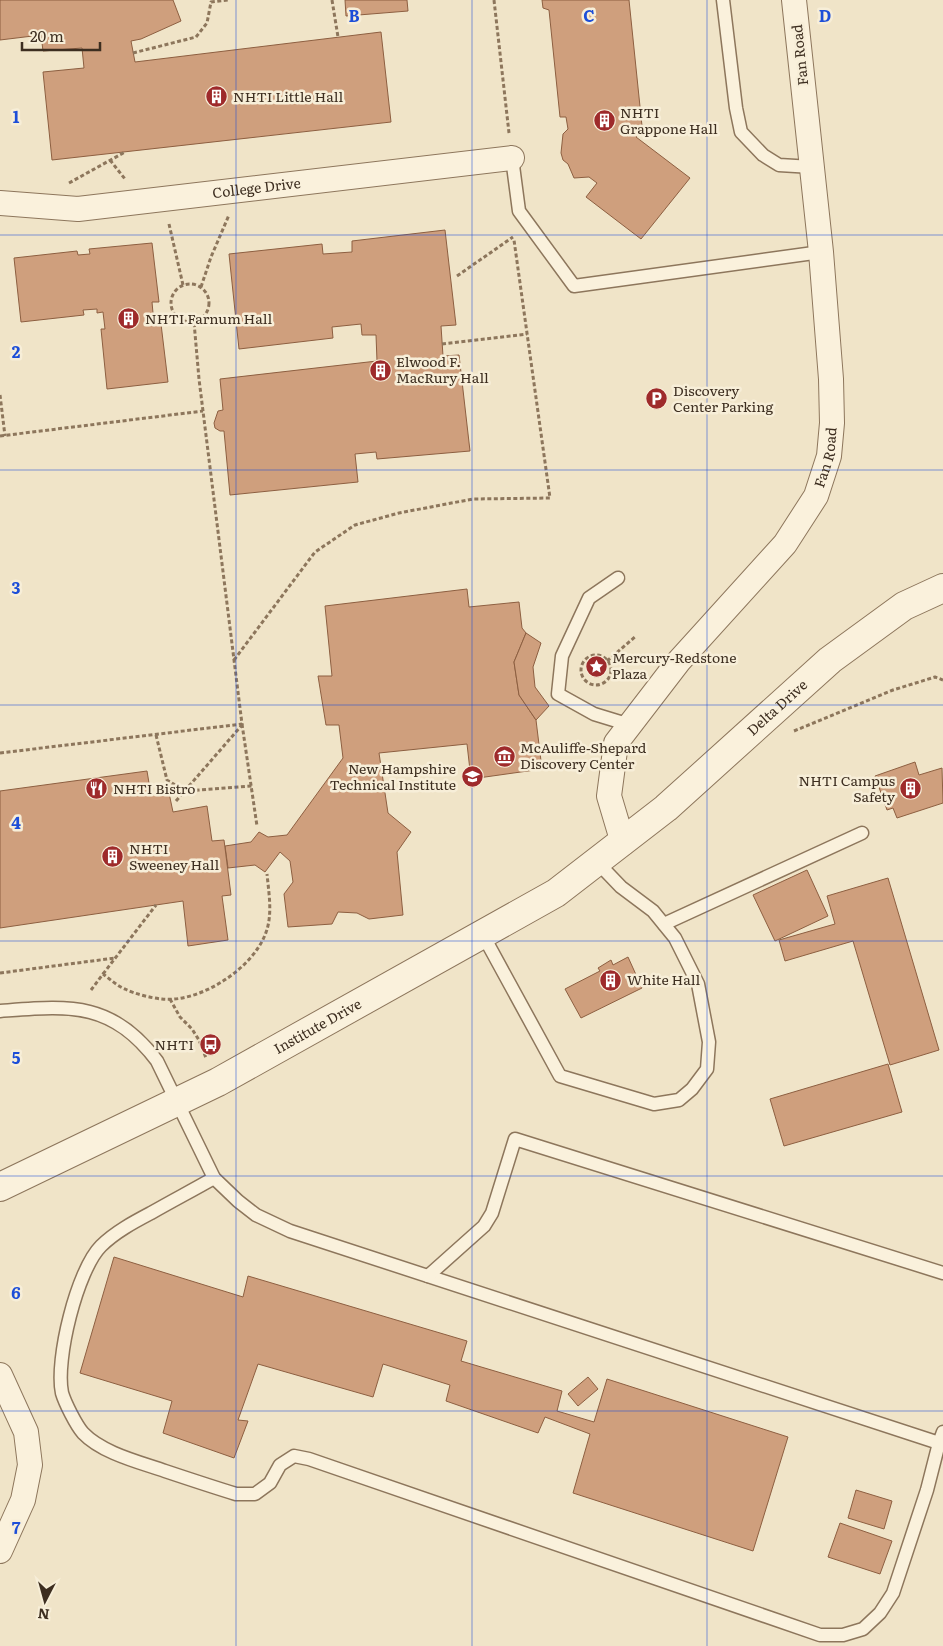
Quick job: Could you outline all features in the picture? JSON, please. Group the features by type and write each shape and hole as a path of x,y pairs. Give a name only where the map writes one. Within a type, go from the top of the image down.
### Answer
{"street":[{"name":"Fan Road","path":"623,843 610,796 616,743 679,662 785,544 816,496 829,456 832,423 831,379 821,252 794,0"},
{"name":"College Drive","path":"0,204 78,209 512,158"},
{"name":"Delta Drive","path":"623,843 666,808 830,660 904,606 943,588"},
{"name":"Institute Drive","path":"0,1187 218,1082 556,893 623,843"},
{"path":"0,1376 26,1432 30,1465 23,1500 0,1552"}],"lane":[{"path":"723,0 736,108 741,132 763,155 779,165 812,167"},
{"path":"512,158 519,211 574,286 821,252"},
{"path":"618,578 589,598 562,656 558,694 594,714 630,725"},
{"path":"664,924 862,833"},
{"path":"483,935 560,1076 654,1104 679,1100 692,1089 707,1069 709,1042 698,984 675,938 664,924 653,911 621,887 598,862"},
{"path":"0,1011 72,1008 104,1016 130,1032 145,1046 166,1079 214,1178 250,1211 290,1231 941,1438 928,1490 893,1593 880,1613 863,1629 843,1635 820,1635 309,1459 294,1456 280,1465 270,1483 255,1494 236,1494 127,1458 98,1444 82,1433 69,1410 62,1393 61,1372 63,1350 76,1293 90,1260 100,1247 115,1234 214,1178"},
{"path":"428,1276 484,1226 492,1213 515,1139 943,1273"}],"path":[{"path":"133,53 196,37 207,23 210,1 228,0"},
{"path":"332,0 338,37"},
{"path":"494,0 502,84 512,158"},
{"path":"67,184 125,152"},
{"path":"201,287 211,257 231,211"},
{"path":"234,660 315,552 355,525 399,513 473,499 550,498 512,225 519,211"},
{"path":"168,218 183,285"},
{"path":"457,276 514,236"},
{"path":"196,284 201,287 206,291 210,304 206,316 194,322 182,321 176,317 171,306 173,293 183,285 196,284"},
{"path":"194,322 203,411 234,660 257,826"},
{"path":"442,344 527,334"},
{"path":"0,394 5,436"},
{"path":"0,436 203,411"},
{"path":"607,661 636,636"},
{"path":"598,656 607,661 610,670 608,679 600,684 586,682 581,669 585,660 598,656"},
{"path":"786,734 893,690 935,678 943,680"},
{"path":"0,753 242,724"},
{"path":"176,801 242,724"},
{"path":"156,734 167,780 185,791 252,786"},
{"path":"103,974 125,989 162,999 184,999 212,987 234,974 252,956 265,936 270,913 267,874"},
{"path":"91,990 156,905"},
{"path":"0,973 115,958"},
{"path":"170,999 180,1017 192,1029 199,1040 206,1058"}],"building":[{"name":"NHTI Little Hall","path":"0,0 173,0 181,21 141,39 131,41 135,62 381,32 391,122 52,160 43,72 84,68 82,48 43,51 41,35 0,40"},
{"path":"345,0 407,0 408,11 346,16"},
{"name":"NHTI Grappone Hall","path":"542,0 629,0 642,126 636,137 690,178 641,239 586,197 597,183 589,177 574,178 568,164 563,160 561,153 563,134 568,129 566,117 560,117 549,10 543,8"},
{"name":"Elwood F. MacRury Hall","path":"445,230 456,325 441,326 443,356 459,355 470,451 377,459 376,452 355,454 358,482 230,495 224,431 215,428 214,423 218,411 223,410 220,379 377,361 376,335 362,335 361,324 332,327 333,338 239,349 229,254 322,244 323,254 352,252 352,241"},
{"name":"NHTI Farnum Hall","path":"152,243 159,302 152,302 154,324 161,324 168,382 107,389 101,329 105,329 103,312 97,313 97,309 83,310 84,315 21,322 14,258 77,251 78,255 90,254 89,249"},
{"name":"McAuliffe-Shepard Discovery Center","path":"467,589 469,607 519,602 522,628 526,633 514,662 519,695 536,720 542,769 471,779 467,744 379,753 388,813 411,832 397,852 403,915 369,919 357,913 338,912 332,924 288,927 284,894 293,882 290,861 280,852 265,872 255,865 228,868 225,846 251,842 259,832 268,837 287,835 343,758 339,725 326,725 318,676 332,676 325,606"},
{"path":"526,633 541,643 533,667 535,687 549,706 536,720 519,695 514,662"},
{"name":"NHTI Campus Safety","path":"915,762 919,775 942,768 943,803 897,818 893,808 887,810 875,776"},
{"name":"NHTI Sweeney Hall","path":"147,771 151,795 169,793 173,812 207,806 212,841 224,840 231,895 222,896 228,940 188,946 183,901 0,928 0,791"},
{"path":"807,870 828,916 775,941 753,895"},
{"path":"888,878 939,1050 890,1065 853,941 785,961 779,940 835,924 827,896"},
{"name":"White Hall","path":"628,957 642,988 581,1018 565,989 600,971 598,968 611,960 613,965"},
{"path":"888,1064 902,1112 784,1146 770,1099"},
{"path":"114,1257 243,1297 248,1276 467,1341 461,1361 562,1391 557,1411 594,1422 607,1379 788,1437 753,1551 573,1493 590,1434 545,1417 538,1433 446,1401 450,1385 383,1364 373,1397 258,1364 238,1420 248,1421 234,1458 163,1433 172,1401 80,1373"},
{"path":"588,1377 598,1389 578,1406 568,1394"},
{"path":"856,1490 892,1501 884,1529 848,1518"},
{"path":"840,1523 892,1541 880,1574 828,1557"}],"place":[{"name":"NHTI Little Hall","path":"217,97"},
{"name":"NHTI Grappone Hall","path":"604,121"},
{"name":"NHTI Farnum Hall","path":"129,319"},
{"name":"Elwood F. MacRury Hall","path":"380,370"},
{"name":"Discovery Center Parking","path":"657,399"},
{"name":"Mercury-Redstone Plaza","path":"596,666"},
{"name":"McAuliffe-Shepard Discovery Center","path":"504,756"},
{"name":"New Hampshire Technical Institute","path":"472,777"},
{"name":"NHTI Bistro","path":"97,789"},
{"name":"NHTI Campus Safety","path":"911,789"},
{"name":"NHTI Sweeney Hall","path":"113,857"},
{"name":"White Hall","path":"611,980"},
{"name":"NHTI","path":"210,1045"}]}
